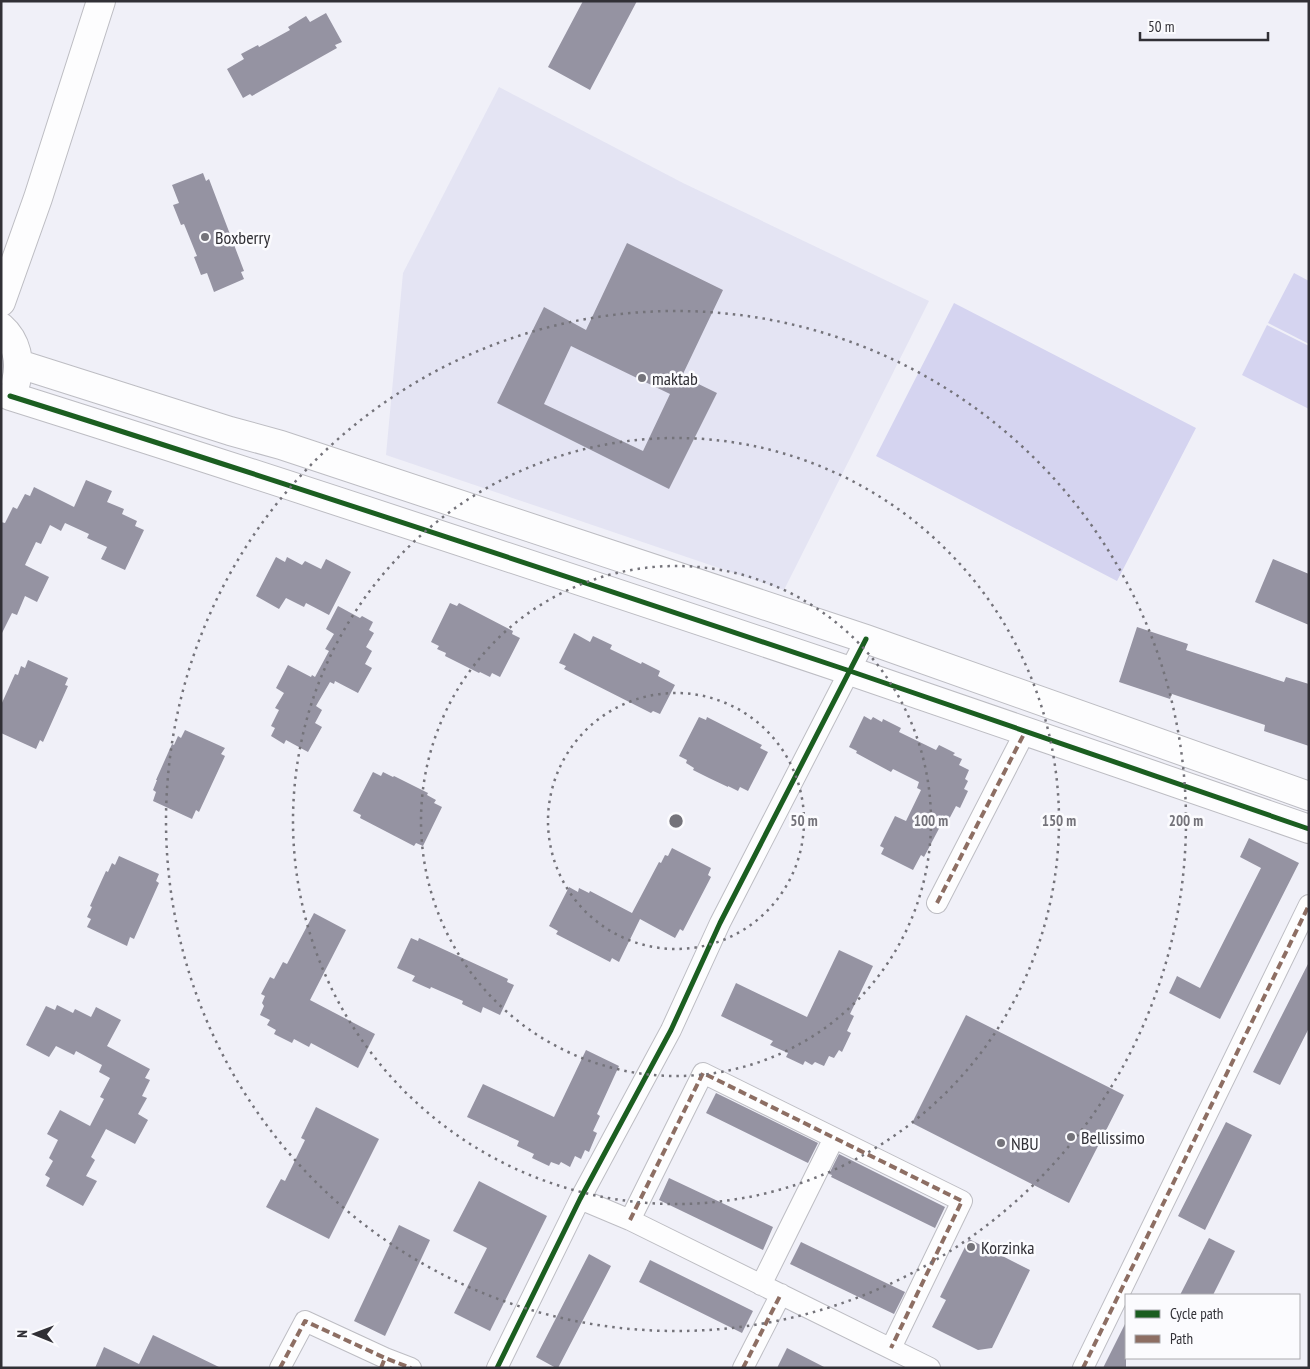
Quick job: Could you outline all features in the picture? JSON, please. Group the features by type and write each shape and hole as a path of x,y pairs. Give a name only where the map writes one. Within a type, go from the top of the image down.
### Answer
{"street":[{"path":"1,302 38,198 101,1"},
{"path":"1,327 7,332 16,347 19,364 17,381 6,401 216,461 850,671 1309,829"},
{"path":"19,364 230,431 281,445 866,639 1309,796"},
{"path":"497,1368 580,1199 672,1030 720,923 866,639"},
{"path":"937,903 1025,732"},
{"path":"1083,1368 1309,905"},
{"path":"630,1220 703,1073 962,1201 891,1348"},
{"path":"761,1285 834,1138"},
{"path":"580,1199 630,1220 930,1368"},
{"path":"744,1368 781,1294"},
{"path":"280,1368 305,1321 383,1363 411,1368"}],"shaded area":[{"name":"maktab","path":"499,87 683,183 929,301 784,590 386,455 403,273"},
{"path":"1294,273 1309,281 1309,344 1268,323"},
{"path":"954,303 1196,428 1117,581 876,456"},
{"path":"1267,325 1309,346 1309,409 1242,375"}],"building":[{"path":"583,1 637,1 590,90 548,67"},
{"path":"326,13 342,42 335,45 337,48 252,96 250,94 243,98 227,69 244,59 241,54 258,45 259,47 290,30 288,27 306,16 310,22"},
{"path":"203,173 206,181 209,179 244,271 241,272 244,279 214,292 207,273 201,275 194,257 197,256 184,224 181,225 173,205 179,203 172,185"},
{"path":"627,243 723,290 682,376 717,393 669,489 497,403 544,307 586,330","holes":["571,346 670,394 643,451 544,404"]},
{"path":"86,480 112,491 107,502 124,509 122,514 137,521 135,526 144,530 125,570 101,559 107,547 87,538 89,534 65,523 61,531 50,525 41,544 36,542 25,565 49,577 37,602 25,596 17,615 12,613 1,635 1,522 5,523 13,507 17,509 25,494 30,496 34,487 74,507"},
{"path":"276,557 285,562 287,557 302,565 305,561 321,569 326,559 351,572 329,615 306,603 304,607 286,598 279,609 256,596"},
{"path":"1273,559 1309,574 1309,625 1255,602"},
{"path":"450,603 457,606 459,603 513,631 512,634 520,638 500,677 492,673 490,677 479,673 445,656 446,653 437,649 439,646 431,642"},
{"path":"338,606 360,618 362,616 373,622 369,630 374,633 366,647 372,651 365,664 372,668 358,693 335,681 334,684 330,682 316,706 322,710 315,723 322,727 308,752 286,740 284,744 271,736 275,728 271,726 279,710 275,708 284,693 276,688 288,665 311,677 312,675 315,677 329,651 325,649 334,634 326,629"},
{"path":"1137,627 1188,644 1186,650 1284,682 1286,677 1309,684 1309,746 1264,731 1265,725 1172,694 1170,699 1119,682"},
{"path":"574,633 590,642 593,636 612,645 610,649 660,671 658,676 675,685 660,714 653,711 651,713 564,669 566,666 559,663"},
{"path":"28,660 68,678 65,685 68,686 43,742 40,740 36,749 1,733 1,705 15,674 18,675 21,666 25,668"},
{"path":"864,716 871,720 873,717 882,722 883,719 901,728 899,732 936,750 939,745 955,753 953,755 962,759 959,765 969,770 965,779 968,781 964,789 968,791 960,808 956,806 947,823 943,821 924,857 921,855 913,870 881,854 884,848 880,846 895,816 906,821 921,790 917,788 919,782 893,769 891,772 856,753 857,751 849,747"},
{"path":"699,717 706,720 707,717 762,745 760,748 768,752 748,791 740,787 738,791 693,770 694,768 686,763 687,760 679,756"},
{"path":"185,730 225,748 221,754 225,756 199,812 196,810 192,819 153,801 156,792 153,790 156,780 172,744 174,745 178,736 181,738"},
{"path":"373,772 381,776 383,772 394,776 428,793 427,795 436,800 434,803 442,807 423,846 416,843 414,846 360,818 361,815 353,811"},
{"path":"1249,838 1299,863 1220,1019 1169,993 1177,976 1200,988 1261,868 1240,857"},
{"path":"672,848 711,868 708,875 711,877 683,931 680,929 675,938 640,919 619,962 612,958 610,962 556,934 558,931 549,926 569,887 578,892 579,888 589,893 590,891 632,913 659,862 661,863 665,855 668,856"},
{"path":"119,856 159,874 156,881 159,883 134,939 130,937 127,946 87,927 91,919 87,917 92,907 90,906 106,871 108,872 112,863 115,865"},
{"path":"314,913 346,930 310,1000 375,1034 358,1068 311,1043 309,1047 294,1039 292,1043 274,1034 276,1030 267,1025 270,1020 260,1015 264,1006 262,1003 265,996 261,994 270,977 274,979 283,962 287,964"},
{"path":"411,938 418,941 419,938 508,979 507,982 514,985 500,1015 483,1007 481,1013 462,1004 463,1001 412,981 415,976 397,968"},
{"path":"839,950 873,966 850,1014 854,1016 847,1031 851,1033 842,1052 839,1050 834,1058 829,1056 824,1066 815,1062 812,1065 805,1061 803,1065 786,1057 788,1053 770,1045 773,1041 721,1016 736,983 807,1017"},
{"path":"1309,962 1309,1028 1280,1085 1253,1072"},
{"path":"57,1005 73,1013 75,1009 91,1017 96,1007 121,1020 107,1046 150,1069 145,1078 150,1080 142,1096 147,1098 138,1114 148,1120 135,1144 106,1129 91,1157 95,1160 86,1176 97,1181 83,1206 46,1186 50,1178 45,1175 53,1161 49,1158 58,1140 47,1134 60,1110 90,1126 104,1099 100,1097 110,1078 99,1072 102,1065 76,1051 74,1055 56,1046 49,1057 26,1045 46,1006 55,1010"},
{"path":"966,1015 1124,1095 1069,1203 912,1123"},
{"path":"586,1050 619,1066 597,1114 600,1116 593,1131 597,1133 589,1152 585,1150 581,1159 575,1156 570,1167 561,1162 559,1165 551,1162 549,1166 532,1158 534,1154 517,1146 519,1141 467,1117 483,1084 554,1117"},
{"path":"716,1093 818,1143 808,1163 706,1113"},
{"path":"316,1107 379,1139 329,1239 266,1207 281,1179 285,1181 305,1140 301,1138"},
{"path":"1226,1122 1252,1135 1205,1230 1178,1216"},
{"path":"839,1154 945,1207 935,1228 831,1177 832,1175 829,1174"},
{"path":"669,1178 773,1227 763,1250 659,1200"},
{"path":"479,1181 547,1216 490,1331 454,1313 487,1248 453,1231"},
{"path":"399,1225 430,1240 385,1336 354,1321"},
{"path":"1209,1238 1235,1251 1214,1294 1181,1294"},
{"path":"969,1239 1030,1270 992,1348 978,1350 932,1327 946,1300 940,1297"},
{"path":"801,1242 905,1292 894,1314 790,1264"},
{"path":"589,1254 611,1266 558,1368 556,1368 536,1357"},
{"path":"650,1260 753,1311 742,1333 639,1282"},
{"path":"1125,1324 1126,1368 1103,1368"},
{"path":"153,1335 221,1368 95,1368 104,1347 139,1364"},
{"path":"787,1348 826,1368 777,1368"}],"marked path":[{"path":"937,903 1025,732"},
{"path":"1083,1368 1309,905"},
{"path":"630,1220 703,1073 962,1201 891,1348"},
{"path":"743,1368 781,1294"},
{"path":"280,1368 305,1321 411,1368"},
{"path":"381,1368 385,1358"}],"cycle path":[{"path":"10,396 638,600 1309,829"},
{"path":"497,1368 580,1199 671,1030 720,923 866,639"}],"place":[{"name":"Boxberry","path":"205,237"},
{"name":"maktab","path":"642,378"},
{"name":"Bellissimo","path":"1071,1137"},
{"name":"NBU","path":"1001,1143"},
{"name":"Korzinka","path":"971,1247"}]}
